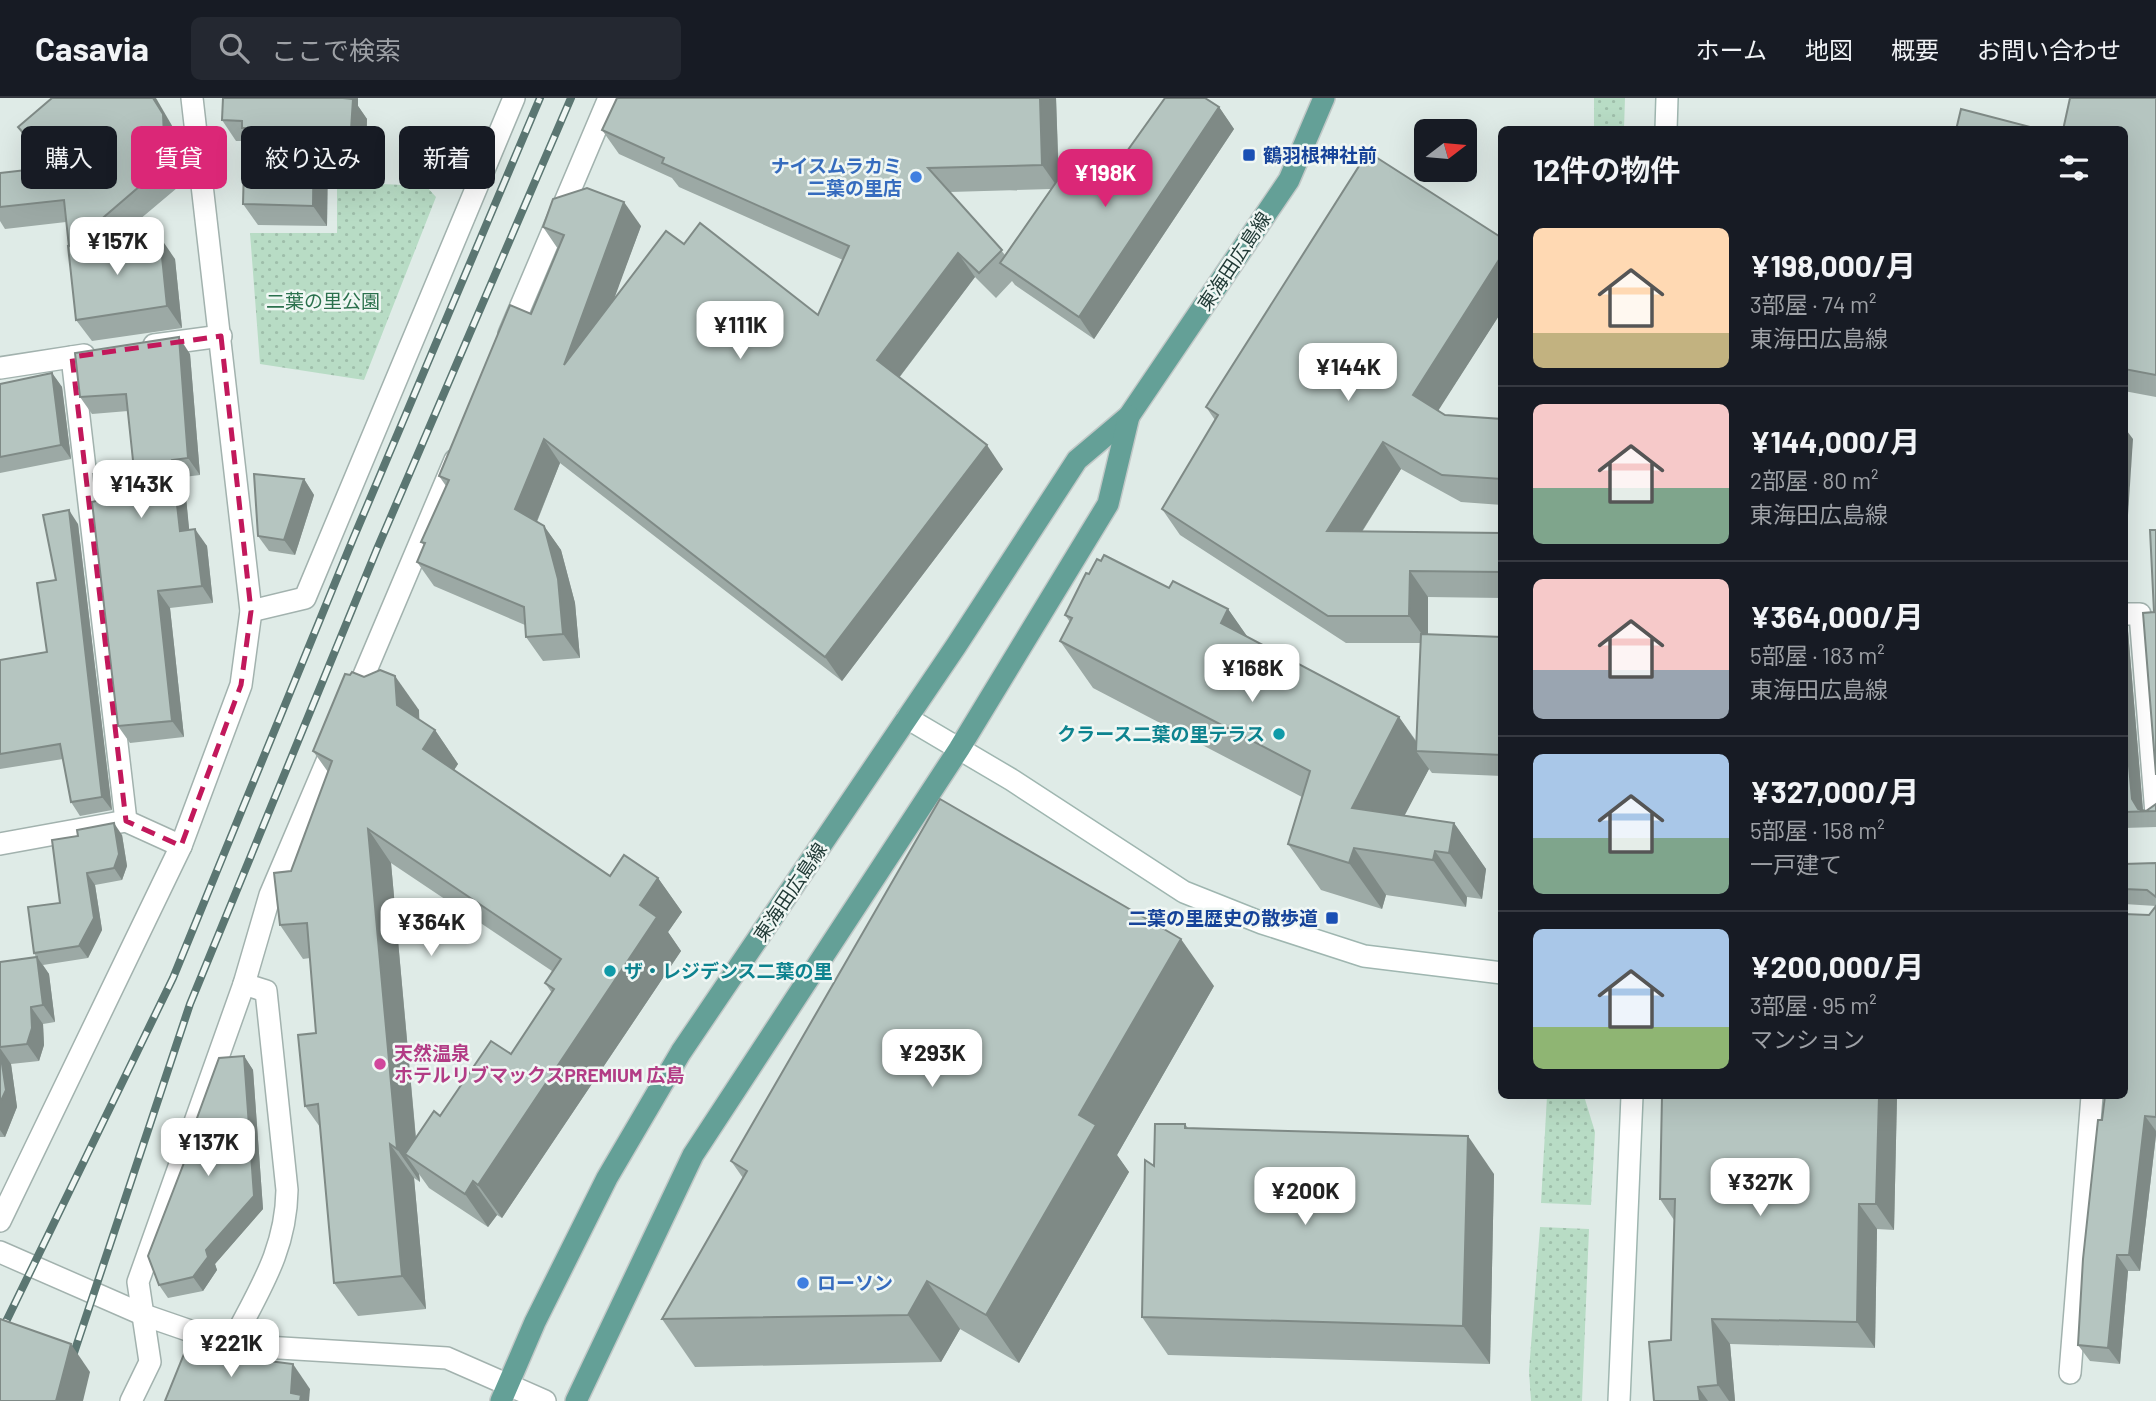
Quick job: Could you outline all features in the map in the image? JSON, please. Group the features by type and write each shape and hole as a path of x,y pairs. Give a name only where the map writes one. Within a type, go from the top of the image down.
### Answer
{"main road":[{"name":"東海田広島線","path":"504,1393 607,1178 681,1052 907,718 1077,460 1129,416 1289,180 1324,98"},
{"name":"東海田広島線","path":"576,1401 693,1155 959,749 1108,504 1129,416"}],"street":[{"path":"0,1221 181,846 241,685 251,611 222,335 192,98"},
{"path":"251,611 304,598 514,98"},
{"path":"500,355 610,98"},
{"path":"1666,126 1667,98"},
{"path":"140,347 222,335"},
{"path":"0,368 99,353"},
{"path":"72,356 126,821"},
{"path":"131,1401 150,1362 138,1282 244,984 270,895 462,445"},
{"path":"2128,614 2140,614 2156,814"},
{"path":"907,718 1184,892 1262,923 1364,956 1498,973"},
{"path":"0,844 126,821 181,846"},
{"path":"231,1345 279,1250 287,1206 266,990 244,984"},
{"path":"1619,1401 1632,1099"},
{"path":"2070,1373 2092,1099"},
{"path":"0,1252 144,1315 231,1345 447,1358 504,1393 545,1401"}],"highlighted area":[{"path":"221,336 251,611 241,685 181,846 126,821 72,357"}],"green space":[{"path":"1594,98 1625,98 1624,126 1594,126"},
{"name":"二葉の里公園","path":"385,184 399,185 399,189 429,189 436,197 364,380 260,364 250,233 337,233 337,189 385,189"},
{"path":"1547,1099 1585,1099 1595,1132 1591,1205 1541,1203"},
{"path":"1540,1227 1589,1229 1582,1401 1531,1401 1529,1371"}],"building":[{"path":"52,98 153,98 163,114 164,126 131,126 131,189 136,189 69,247 64,200 0,207 0,173 21,171 21,189 117,189 117,126 21,126 21,130 18,127"},
{"path":"223,98 353,99 351,126 242,126 242,121 222,120"},
{"path":"617,98 1040,98 1042,165 928,168 1002,250 979,273 958,253 877,360 987,445 825,657 544,439 515,509 544,526 558,579 563,634 526,637 524,607 417,562 425,543 421,542 449,480 439,476 510,305 531,314 564,235 543,227 553,199 587,188 624,202 564,365 666,231 684,244 700,223 818,315 849,246 662,163 664,158 602,130"},
{"path":"1165,98 1205,98 1219,107 1079,317 1000,263 1059,178 1105,182"},
{"path":"2070,98 2156,98 2156,375 2128,370 2128,126 2064,126"},
{"path":"1961,109 2027,126 1957,126"},
{"path":"1368,152 1498,235 1498,261 1413,395 1445,415 1498,419 1498,479 1442,475 1383,442 1327,531 1498,533 1498,572 1410,571 1409,616 1328,616 1162,509 1218,415 1206,407"},
{"path":"243,189 313,189 313,206 243,204"},
{"path":"160,237 167,306 76,320 68,246"},
{"path":"179,337 188,458 172,460 180,531 195,529 202,586 158,591 172,721 118,726 92,502 96,501 93,474 134,470 126,394 80,397 75,353"},
{"path":"52,373 61,445 0,457 0,384"},
{"path":"254,474 304,479 284,540 258,536"},
{"path":"69,510 102,797 71,802 60,744 0,754 0,660 47,652 37,583 56,580 43,515"},
{"path":"2150,530 2156,530 2156,775 2143,613 2154,612"},
{"path":"1104,555 1169,588 1173,581 1228,609 1221,623 1399,717 1352,808 1454,823 1449,853 1435,851 1433,860 1354,848 1349,863 1288,844 1310,771 1060,641 1072,618 1065,615 1086,573 1089,574 1097,559 1101,561"},
{"path":"1421,634 1498,637 1498,755 1416,751"},
{"path":"380,670 395,676 397,705 435,730 423,749 610,876 624,855 658,878 640,905 657,917 478,1185 473,1181 465,1194 405,1154 434,1111 440,1116 491,1041 511,1054 554,989 545,983 561,959 368,829 397,1149 390,1144 402,1276 334,1283 318,1104 305,1106 298,1035 316,1033 307,923 280,925 274,873 291,871 332,761 313,751 345,674 350,675 352,672 364,677"},
{"path":"2128,755 2132,799 2138,809 2146,811 2156,804 2156,811 2128,812"},
{"path":"940,799 1181,939 1079,1115 1096,1125 986,1315 927,1281 908,1315 662,1319 747,1171 731,1161"},
{"path":"114,823 119,854 114,868 87,873 94,918 79,946 34,953 28,907 60,903 52,840 78,836 77,830"},
{"path":"2156,863 2156,897 2147,890 2128,889 2128,864"},
{"path":"2156,906 2156,1117 2145,1116 2129,1255 2117,1255 2108,1348 2078,1345 2083,1259 2098,1120 2102,1120 2105,1099 2128,1099 2128,914 2149,915"},
{"path":"37,957 43,1005 31,1007 32,1028 27,1044 0,1047 0,962"},
{"path":"0,1051 6,1090 0,1103"},
{"path":"244,1056 254,1196 206,1250 208,1257 193,1277 159,1285 148,1256 197,1129 193,1129 219,1058"},
{"path":"1662,1099 1879,1099 1876,1204 1859,1204 1857,1322 1712,1319 1718,1385 1698,1387 1700,1401 1654,1401 1649,1342 1671,1340 1675,1199 1660,1199"},
{"path":"1155,1124 1185,1124 1185,1128 1468,1136 1463,1326 1142,1317 1145,1160 1154,1166"},
{"path":"0,1319 71,1344 56,1401 0,1401"},
{"path":"193,1349 231,1350 229,1356 293,1364 291,1393 301,1395 300,1401 165,1401 184,1354"}],"railway":[{"path":"0,1334 173,978 353,539 540,98"},
{"path":"58,1401 190,1004 377,549 571,98"}],"place":[{"name":"鶴羽根神社前","path":"1249,155"},
{"name":"ナイスムラカミ 二葉の里店","path":"916,177"},
{"name":"クラース二葉の里テラス","path":"1279,734"},
{"name":"二葉の里歴史の散歩道","path":"1332,918"},
{"name":"ザ・レジデンス二葉の里","path":"610,971"},
{"name":"天然温泉 ホテルリブマックスPREMIUM 広島","path":"380,1064"},
{"name":"ローソン","path":"803,1283"}]}
